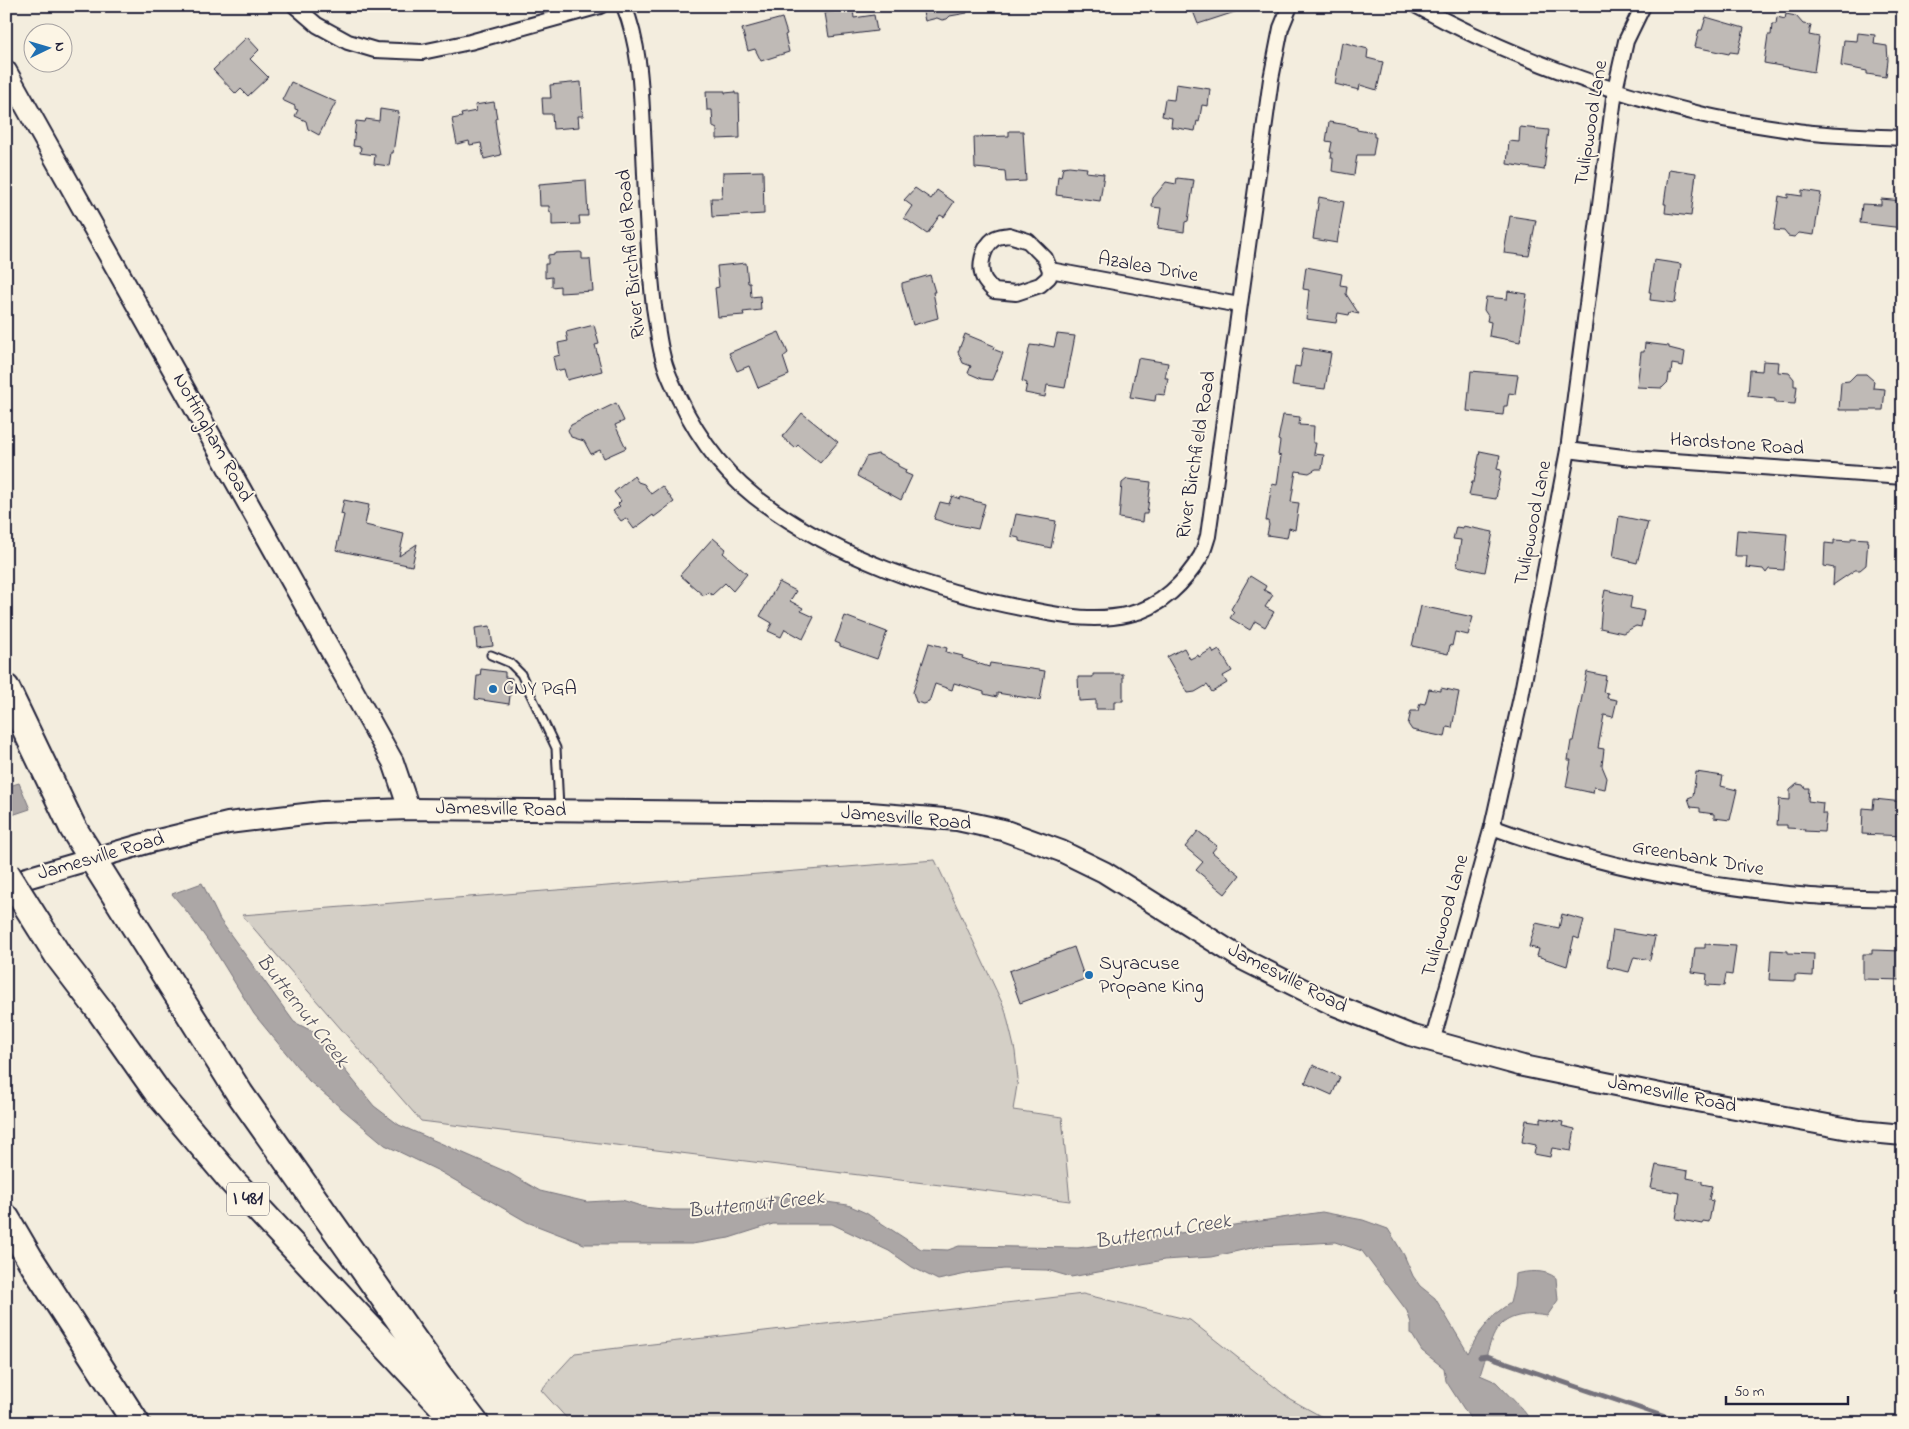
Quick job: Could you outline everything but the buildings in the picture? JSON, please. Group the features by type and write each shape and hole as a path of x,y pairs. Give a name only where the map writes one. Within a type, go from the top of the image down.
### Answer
{"highway":[{"path":"6,688 72,828 240,1094 439,1376 475,1423"},
{"name":"I 481","path":"6,873 59,957 101,1012 158,1093 233,1182 458,1423"},
{"path":"6,1218 30,1260 136,1423"}],"street":[{"path":"295,6 317,25 348,42 375,50 422,52 470,42 600,6"},
{"name":"River Birchfield Road","path":"624,6 630,19 637,50 642,108 651,283 660,349 669,377 699,437 729,473 753,495 789,520 865,560 919,581 1002,605 1073,618 1103,619 1133,614 1158,602 1179,585 1202,554 1208,536 1271,80 1281,28 1290,6"},
{"path":"1417,6 1456,27 1528,58 1615,90 1701,114 1806,132 1903,138"},
{"name":"Tulipwood Lane","path":"1432,1042 1492,827 1521,697 1568,450 1615,90 1626,41 1634,20 1643,6"},
{"name":"Nottingham Road","path":"6,71 393,762 408,809"},
{"path":"1009,235 1028,241 1045,258 1050,270 1049,277 1040,285 1016,294 1008,294 994,291 985,281 981,263 986,247 996,238 1009,235"},
{"name":"Azalea Drive","path":"1050,270 1239,305"},
{"name":"Hardstone Road","path":"1568,450 1631,458 1903,477"},
{"name":"Jamesville Road","path":"6,884 91,859 228,823 322,812 408,809 870,813 957,820 1003,830 1061,851 1104,872 1244,960 1332,1004 1410,1035 1523,1066 1660,1094 1860,1131 1903,1135"},
{"name":"Greenbank Drive","path":"1492,827 1544,846 1624,868 1729,887 1813,896 1903,899"}],"lane":[{"path":"491,655 510,663 521,674 556,748 559,810"},
{"path":"1903,1268 1903,1281"}],"shaded area":[{"path":"935,860 1005,1009 1015,1051 1018,1079 1013,1110 1062,1117 1070,1201 421,1121 242,915"},
{"path":"1083,1294 1190,1320 1290,1399 1333,1423 571,1423 541,1390 575,1353"}],"water":[{"path":"19,783 30,809 6,817 6,787"},
{"name":"Butternut Creek","path":"202,883 220,920 294,1022 314,1032 374,1106 399,1125 509,1173 540,1191 587,1202 622,1200 644,1207 672,1210 724,1210 772,1197 790,1197 848,1205 866,1213 921,1249 948,1250 959,1246 1078,1248 1322,1212 1363,1220 1388,1229 1404,1255 1413,1276 1420,1286 1435,1298 1468,1353 1478,1335 1495,1314 1510,1303 1515,1274 1542,1272 1556,1278 1558,1300 1547,1316 1515,1317 1499,1327 1493,1336 1480,1375 1496,1382 1533,1423 1473,1423 1446,1381 1444,1368 1422,1351 1411,1333 1411,1323 1407,1311 1362,1251 1335,1242 1261,1246 1211,1257 1164,1260 1071,1277 1047,1270 1004,1269 938,1280 912,1267 889,1251 832,1224 773,1224 729,1238 692,1244 584,1244 527,1222 439,1171 385,1145 309,1081 254,1014 214,949 172,894"}],"waterway":[{"path":"1480,1357 1487,1356 1683,1423"}],"place":[{"name":"CNY PGA","path":"493,689"},
{"name":"Syracuse Propane King","path":"1089,975"}]}
